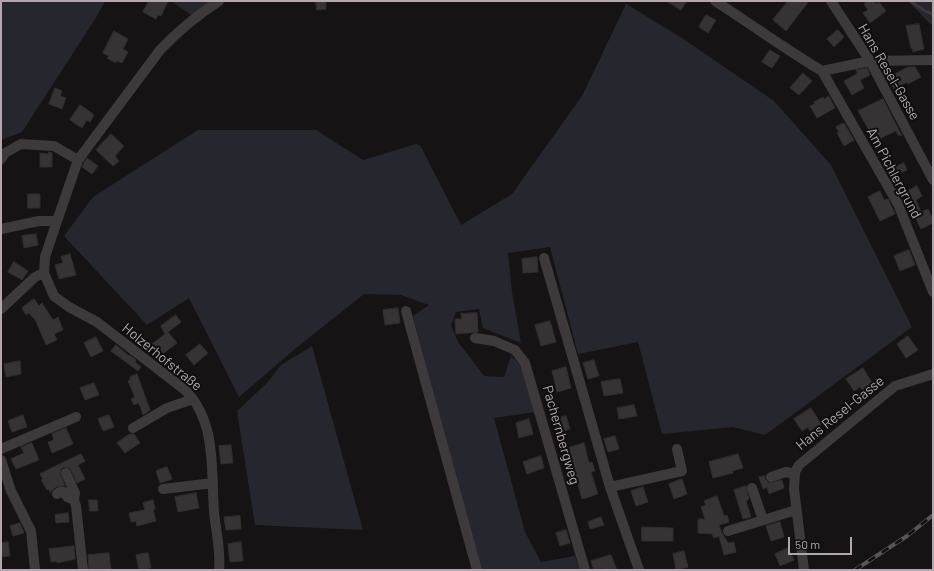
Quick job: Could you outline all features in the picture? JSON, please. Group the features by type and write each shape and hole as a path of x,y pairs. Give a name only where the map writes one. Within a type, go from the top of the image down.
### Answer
{"street":[{"path":"1,309 35,277 44,273 45,257 78,160 160,50 195,16 219,1"},
{"name":"Am Pichlergrund","path":"715,1 761,30 792,53 822,71 898,204 933,292"},
{"name":"Hans Resel-Gasse","path":"831,1 870,61 933,180"},
{"path":"822,71 870,61 933,60"},
{"path":"1,159 5,153 21,144 54,146 78,160"},
{"path":"1,229 39,221 57,221"},
{"path":"544,258 610,487 639,570"},
{"name":"Holzerhofstraße","path":"44,273 54,296 69,307 96,322 185,390 193,399 203,419 209,439 213,466 214,512 220,563 219,570"},
{"path":"406,311 476,570"},
{"name":"Pachernbergweg","path":"475,338 494,341 515,350 525,363 585,570"},
{"name":"Hans Resel-Gasse","path":"795,474 799,465 803,461 895,386 933,374"},
{"path":"133,428 167,408 193,399"},
{"path":"1,449 76,417"},
{"path":"610,487 682,471 677,449"},
{"path":"1,462 10,491 31,531 35,570"},
{"path":"771,476 786,472 795,474 794,489 804,570"},
{"path":"66,473 75,493 74,500 77,512 83,570"},
{"path":"163,489 213,483"},
{"path":"752,488 763,520"},
{"path":"57,494 64,492 67,497 74,500"},
{"path":"728,531 796,510"}],"shaded area":[{"path":"1,1 105,1 97,16 22,132 1,140"},
{"path":"171,1 211,1 191,15"},
{"path":"908,1 933,1 933,24 930,24"},
{"path":"626,4 682,38 774,101 831,165 912,327 765,435 733,427 662,434 638,342 578,354 550,247 508,253 512,292 521,343 483,328 479,309 456,312 451,325 458,342 484,376 504,377 511,356 522,366 535,412 494,418 525,532 541,562 575,556 579,569 480,570 413,316 429,305 401,295 364,294 295,349 239,397 189,298 147,325 64,236 93,197 198,130 316,130 363,160 416,144 420,145 461,225 512,194 582,96"},
{"path":"312,346 363,530 255,525 237,411 268,382 281,365"}],"building":[{"path":"149,1 168,1 161,16 158,15 156,19 143,12"},
{"path":"316,1 326,1 326,9 317,10"},
{"path":"667,1 687,1 681,10"},
{"path":"788,1 809,1 786,31 773,20"},
{"path":"868,1 874,1 876,4 879,2 886,11 870,23 863,13 868,10 864,4"},
{"path":"706,15 716,20 708,33 699,27"},
{"path":"919,24 924,49 913,52 906,26"},
{"path":"838,30 844,37 834,47 827,39"},
{"path":"114,31 128,39 123,49 128,52 122,63 117,61 116,63 107,58 109,56 103,53"},
{"path":"770,50 780,56 772,68 762,62"},
{"path":"908,67 915,67 921,77 894,89 888,78"},
{"path":"867,68 870,75 860,80 864,88 852,95 844,81 858,73 856,70"},
{"path":"803,73 812,81 799,95 790,88"},
{"path":"55,88 62,91 60,96 66,98 62,109 49,104"},
{"path":"829,96 835,108 817,118 810,106 815,104 814,102 823,97 824,99"},
{"path":"883,99 902,136 898,135 896,131 876,142 858,111"},
{"path":"80,105 94,115 90,122 87,120 82,128 70,120"},
{"path":"844,123 854,140 844,146 837,133 839,132 836,127"},
{"path":"111,134 124,146 115,156 119,161 113,166 96,150"},
{"path":"49,152 52,153 52,167 40,167 40,153 48,154"},
{"path":"87,158 98,166 92,174 82,167"},
{"path":"904,163 907,170 894,176 891,169"},
{"path":"917,186 922,196 916,200 921,212 928,209 933,220 933,223 921,229 904,193"},
{"path":"880,191 884,200 888,199 895,214 880,221 868,197"},
{"path":"28,194 40,194 40,208 28,208"},
{"path":"36,234 38,245 24,248 22,236"},
{"path":"909,250 915,265 900,271 894,256"},
{"path":"70,254 76,275 59,279 55,265 63,263 61,257"},
{"path":"537,257 538,272 523,273 522,259"},
{"path":"14,262 28,271 22,280 8,272"},
{"path":"34,299 39,306 42,303 53,320 58,317 63,330 54,334 57,340 46,345 35,319 29,313 26,315 22,308"},
{"path":"398,308 400,323 385,325 383,310"},
{"path":"477,313 478,332 456,334 455,319 462,319 461,314"},
{"path":"176,315 181,322 168,332 177,343 160,356 152,344 165,334 161,326"},
{"path":"550,321 556,342 541,346 535,325"},
{"path":"908,336 918,350 906,358 897,344"},
{"path":"96,337 103,351 91,357 84,343"},
{"path":"200,344 208,353 194,365 186,355"},
{"path":"116,345 136,360 135,362 141,367 138,371 111,351"},
{"path":"594,360 599,376 588,379 583,363"},
{"path":"20,361 21,374 6,377 4,364"},
{"path":"566,367 571,388 557,392 552,371"},
{"path":"863,368 873,384 863,391 860,387 854,391 846,379"},
{"path":"137,374 150,410 143,415 139,403 134,405 131,399 135,397 128,381 130,380 130,377"},
{"path":"620,379 623,393 604,396 601,382"},
{"path":"94,383 99,395 85,400 80,388"},
{"path":"634,405 637,416 619,419 617,408"},
{"path":"811,408 821,424 810,431 808,427 802,431 794,419"},
{"path":"23,415 27,427 12,432 8,421"},
{"path":"109,415 114,427 103,431 98,419"},
{"path":"566,416 570,429 556,433 552,420"},
{"path":"529,419 533,434 519,438 516,423"},
{"path":"66,428 73,444 52,453 48,442 54,440 52,434"},
{"path":"130,434 134,434 140,443 125,453 117,443"},
{"path":"615,436 619,449 608,452 604,439"},
{"path":"32,443 39,460 16,469 11,459 24,453 21,447"},
{"path":"584,443 589,463 592,462 595,471 591,472 598,494 582,499 569,448"},
{"path":"231,445 233,463 221,464 219,446"},
{"path":"81,454 85,461 78,465 85,479 77,483 70,468 64,467 61,469 60,473 65,486 56,487 51,491 51,493 48,489 47,490 41,480 43,479 40,474"},
{"path":"738,454 743,468 732,471 733,473 713,478 709,462"},
{"path":"541,456 544,468 527,474 523,462"},
{"path":"167,467 172,479 160,483 156,471"},
{"path":"765,476 765,479 769,483 782,480 784,488 769,494 767,487 763,489 759,477"},
{"path":"682,479 687,494 674,499 669,484"},
{"path":"746,486 749,499 746,501 751,517 743,519 734,490"},
{"path":"643,487 648,502 636,506 631,491"},
{"path":"196,493 199,508 178,512 175,497"},
{"path":"717,496 724,516 727,515 729,522 719,525 728,543 734,542 736,552 724,555 719,536 714,538 712,534 698,533 698,519 705,519 701,507 706,505 704,501"},
{"path":"89,500 97,500 98,511 90,511"},
{"path":"153,500 155,509 153,510 156,521 137,526 136,521 131,522 129,513 145,510 143,503"},
{"path":"68,513 69,522 56,523 55,515"},
{"path":"240,516 241,529 226,530 224,517"},
{"path":"601,517 604,525 590,529 588,522"},
{"path":"780,522 784,537 771,541 766,526"},
{"path":"20,523 24,533 13,536 10,526"},
{"path":"642,527 673,528 673,541 642,541"},
{"path":"566,530 570,543 560,546 556,533"},
{"path":"8,542 10,556 1,557 1,543"},
{"path":"241,542 243,561 230,562 228,544"},
{"path":"74,546 75,559 57,563 57,561 51,562 49,549"},
{"path":"788,548 794,560 780,566 775,554"},
{"path":"684,551 688,567 676,570 673,554"},
{"path":"109,553 111,570 89,570 88,555"},
{"path":"148,553 151,568 139,570 136,555"},
{"path":"611,555 617,570 603,570 603,568 594,570 591,561"}],"waterway":[{"path":"910,1 925,11 933,14"}],"railway":[{"path":"855,570 907,536 933,515"}]}
